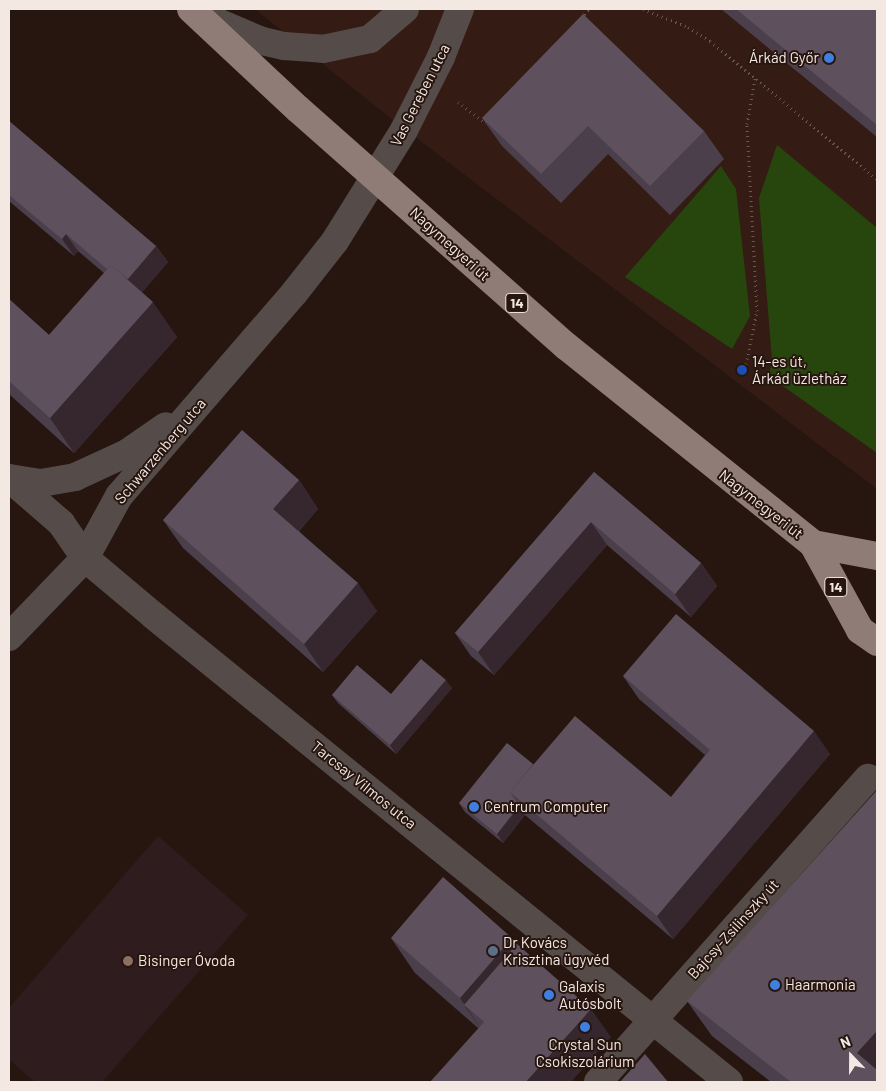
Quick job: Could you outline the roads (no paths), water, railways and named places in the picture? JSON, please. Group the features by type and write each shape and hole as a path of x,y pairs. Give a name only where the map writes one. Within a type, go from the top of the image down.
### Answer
{"main road":[{"name":"Nagymegyeri út","path":"194,11 376,178 588,364 813,544 860,630 877,642"},
{"name":"Nagymegyeri út","path":"813,544 877,556"}],"street":[{"path":"194,11 262,41 284,46 323,49 370,39 405,9"},
{"name":"Vas Gereben utca","path":"376,178 425,89 460,9"},
{"name":"Schwarzenberg utca","path":"9,638 85,558 119,496 306,277 376,178"},
{"name":"Schwarzenberg utca","path":"9,478 28,482 58,481 110,463 174,420 219,381"},
{"name":"Tarcsay Vilmos utca","path":"9,478 61,523 85,558 654,1018 730,1082"},
{"name":"Bajcsy-Zsilinszky út","path":"598,1082 868,778"}],"place":[{"name":"Árkád Győr","path":"829,58"},
{"name":"14-es út, Árkád üzletház","path":"742,370"},
{"name":"Centrum Computer","path":"474,807"},
{"name":"Dr Kovács Krisztina ügyvéd","path":"493,951"},
{"name":"Bisinger Óvoda","path":"128,961"},
{"name":"Haarmonia","path":"775,985"},
{"name":"Galaxis Autósbolt","path":"549,995"},
{"name":"Crystal Sun Csokiszolárium","path":"585,1027"}]}
